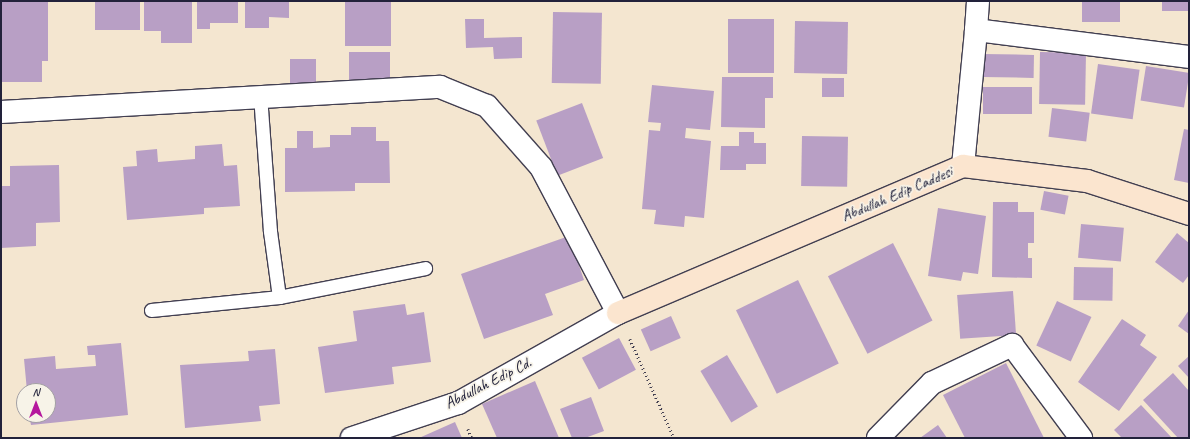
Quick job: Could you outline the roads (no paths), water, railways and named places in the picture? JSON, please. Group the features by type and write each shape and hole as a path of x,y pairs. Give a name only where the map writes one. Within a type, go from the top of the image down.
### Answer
{"street":[{"path":"963,166 978,1"},
{"path":"976,30 1189,57"},
{"path":"1,112 260,96 440,87 487,106 541,167 618,314"},
{"name":"Abdullah Edip Caddesi","path":"618,314 963,166 1086,181 1189,214"},
{"name":"Abdullah Edip Cd.","path":"352,438 458,403 618,314"},
{"path":"878,438 932,383 1012,345 1081,438"}],"lane":[{"path":"260,96 270,231 279,297"},
{"path":"151,310 279,297 425,268"}]}
